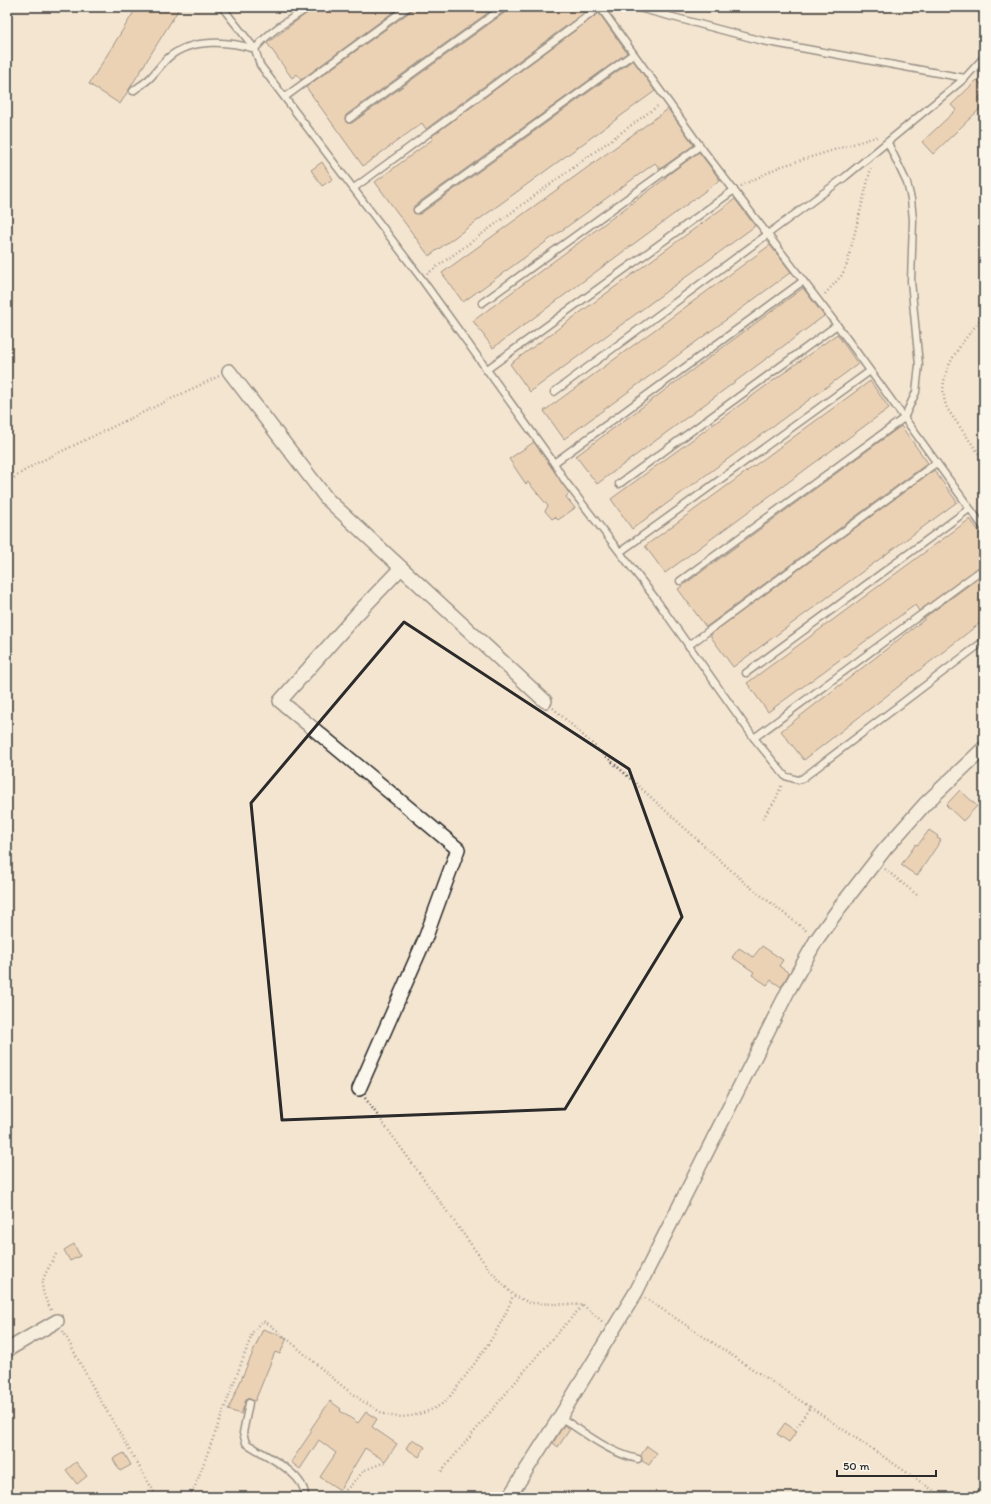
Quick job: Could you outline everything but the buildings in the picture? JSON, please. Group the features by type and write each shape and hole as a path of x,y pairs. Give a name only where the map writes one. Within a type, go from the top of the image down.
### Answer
{"street":[{"path":"229,371 327,499 546,701"},
{"path":"359,1089 425,939 458,849 280,701 357,614 401,568"},
{"path":"509,1497 560,1417 636,1292 789,988 817,939 875,862 925,804 984,748"},
{"path":"7,1350 57,1321"}],"lane":[{"path":"222,7 255,49 260,65 286,97 421,278 554,463 565,481 620,552 754,738 785,776 798,780 803,778 984,641"},
{"path":"255,49 271,31 309,7"},
{"path":"286,97 408,7"},
{"path":"349,119 504,7"},
{"path":"354,188 600,7 700,146 838,325 984,528"},
{"path":"635,7 762,41 965,78"},
{"path":"132,91 150,78 169,57 180,50 205,44 222,43 236,43 255,49"},
{"path":"417,210 633,54"},
{"path":"554,392 768,235 875,154 965,78 984,57"},
{"path":"680,581 904,418 916,392 919,365 911,281 913,220 911,199 907,183 888,143"},
{"path":"482,303 700,146"},
{"path":"486,370 734,190"},
{"path":"554,463 803,281"},
{"path":"619,484 838,325"},
{"path":"620,552 870,371"},
{"path":"688,646 936,463"},
{"path":"746,673 969,509"},
{"path":"754,738 984,568"},
{"path":"249,1403 243,1433 246,1443 285,1468 303,1487 305,1497"},
{"path":"560,1417 619,1454 638,1459"}],"path":[{"path":"421,278 666,100"},
{"path":"734,190 779,167 884,134"},
{"path":"818,301 842,276 847,264 875,154"},
{"path":"984,315 952,359 944,378 945,403 948,410 984,461"},
{"path":"7,482 35,464 229,371"},
{"path":"546,701 745,883 817,939"},
{"path":"763,818 776,799 785,776"},
{"path":"875,862 917,895"},
{"path":"359,1089 488,1268 513,1295 530,1303 583,1305 613,1331"},
{"path":"57,1252 43,1276 42,1283 47,1302 94,1389 157,1497"},
{"path":"636,1292 943,1497"},
{"path":"191,1497 253,1332 258,1324 263,1321 269,1324 349,1392 388,1416 401,1417 435,1409 440,1407 448,1399 475,1364 490,1340 509,1307 513,1295"},
{"path":"440,1473 542,1350 583,1305"},
{"path":"796,1429 810,1407"},
{"path":"336,1497 365,1470 385,1462"},
{"path":"340,1497 345,1490"}],"highlighted area":[{"path":"404,622 629,769 682,917 565,1109 282,1120 251,803"}]}
